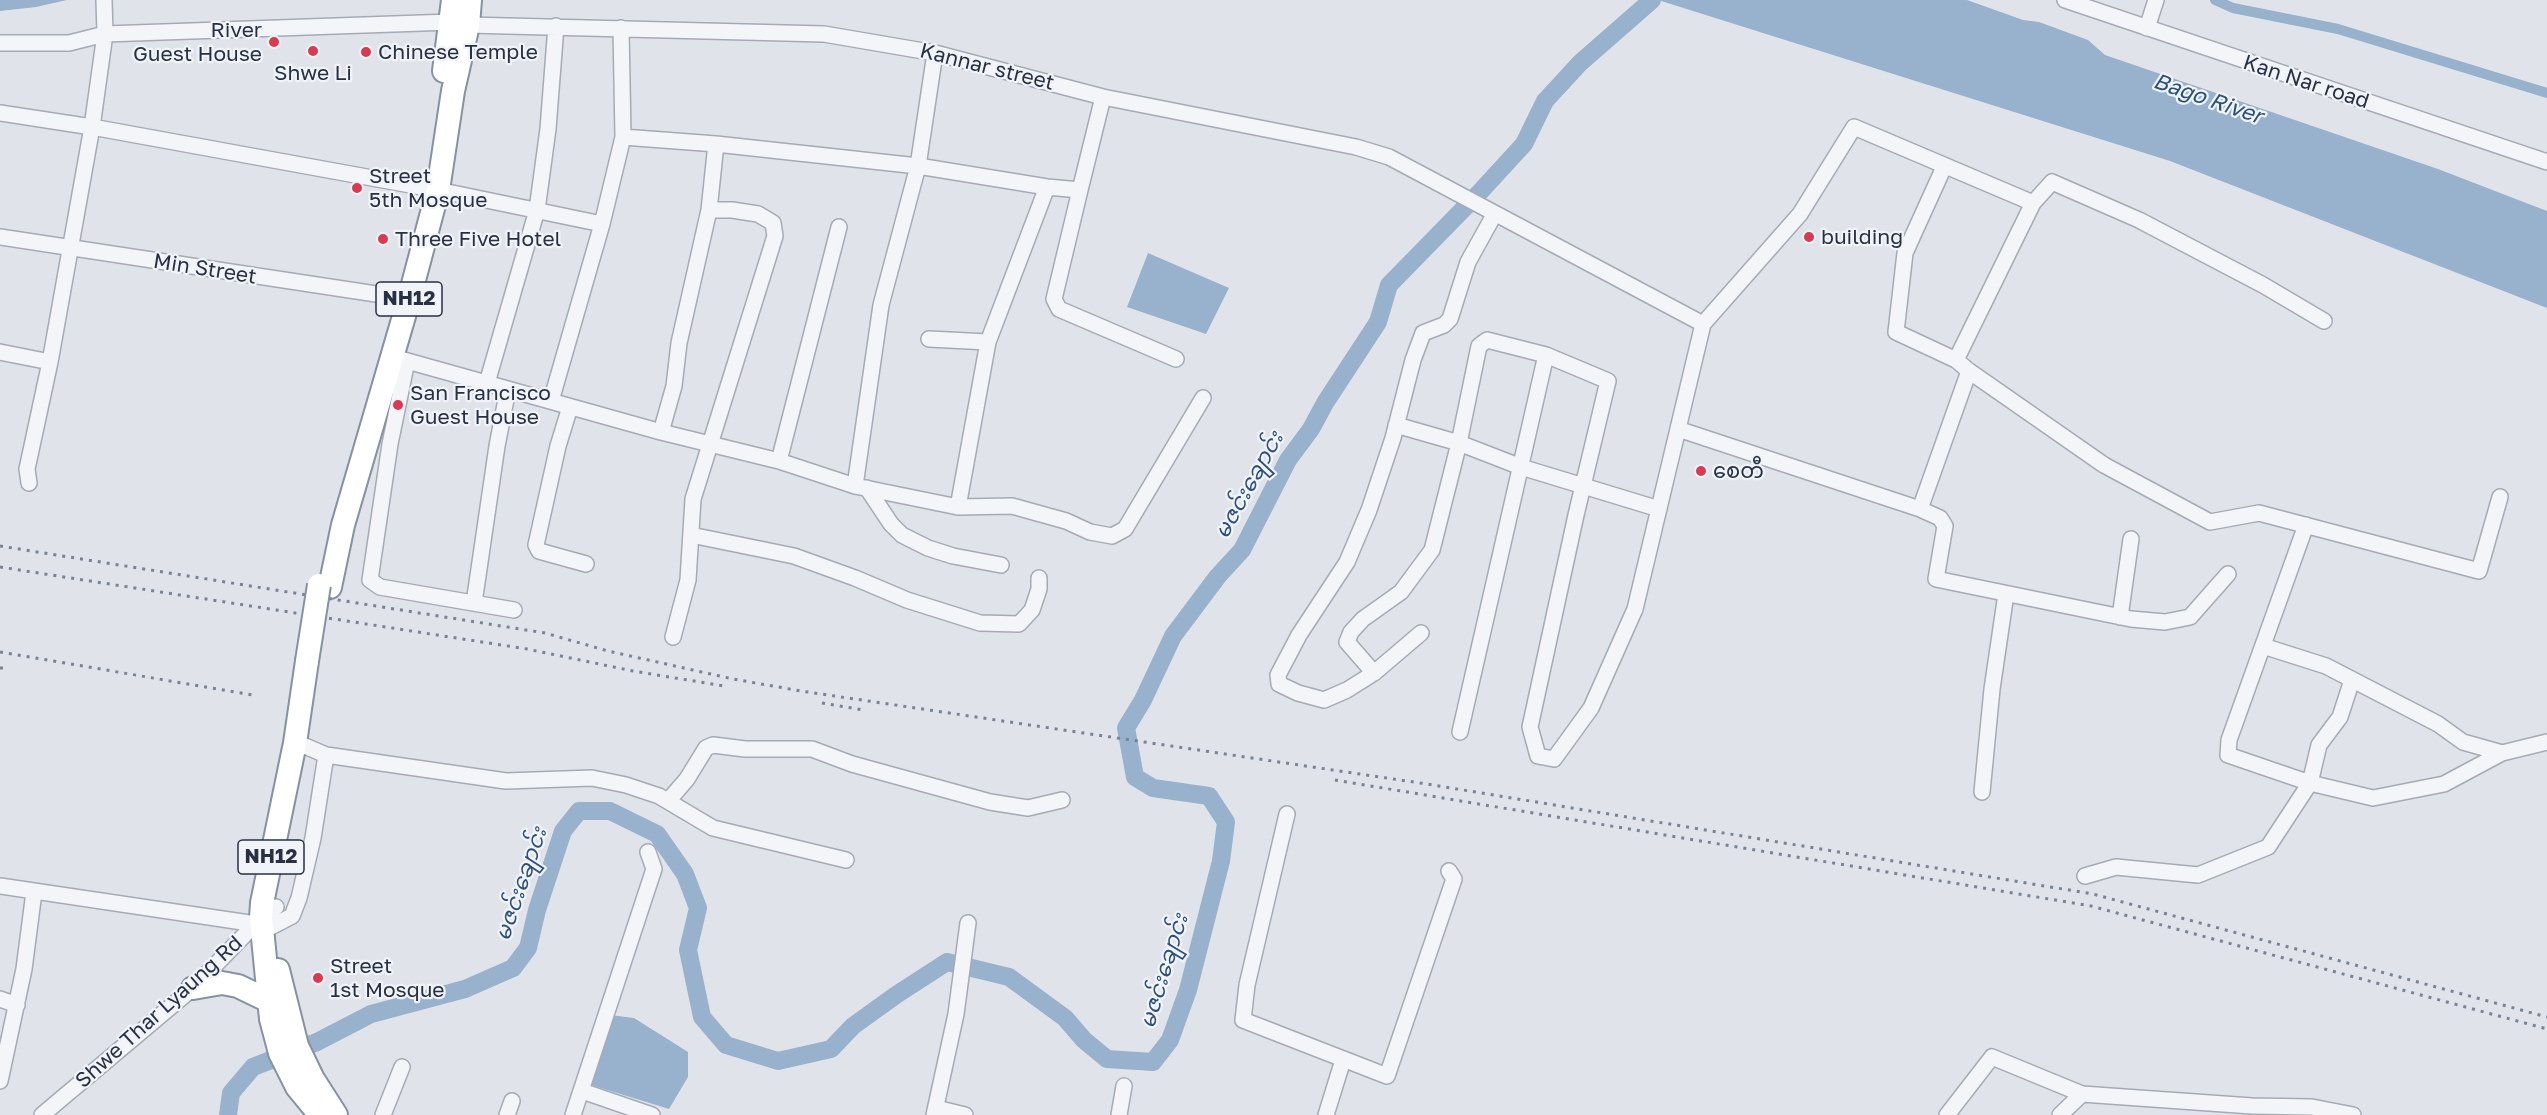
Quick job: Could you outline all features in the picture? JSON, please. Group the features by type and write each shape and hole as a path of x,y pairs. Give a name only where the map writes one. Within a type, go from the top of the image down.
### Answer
{"highway":[{"name":"NH12","path":"320,1115 271,1019 266,921 305,746 313,662 325,586 331,524 403,298 431,189 453,91 461,10"},
{"name":"NH12","path":"325,586 343,525 400,359 403,298"},
{"name":"NH12","path":"288,1050 275,955 262,903 313,662"},
{"path":"193,988 222,983 238,986 269,1001"},
{"name":"NH12","path":"305,1083 336,1115"}],"street":[{"name":"Kan Nar road","path":"2065,0 2547,162"},
{"path":"2146,28 2156,0"},
{"path":"29,483 27,469 51,362 92,127 105,34 104,7"},
{"name":"Kannar street","path":"0,43 69,43 105,34 461,10 556,26 824,34 935,53 1103,97 1356,147 1389,157 1703,324"},
{"path":"487,383 537,210 548,129 556,26"},
{"path":"551,401 602,224 623,137 621,28"},
{"path":"935,53 918,166 881,305 861,487 902,535 928,548 953,556 1000,565"},
{"path":"1103,97 1054,299 1059,309 1176,359"},
{"path":"0,113 92,127 431,189 602,224"},
{"path":"1374,673 1347,642 1351,632 1363,619 1401,592 1432,550 1459,444 1479,346 1487,340 1546,356 1608,381 1530,727 1538,756 1554,759 1592,708 1635,609 1703,324 1800,214 1854,127 2033,203"},
{"path":"623,137 716,144 918,166 1047,187 1080,190"},
{"path":"662,432 674,386 680,343 709,210 716,144"},
{"path":"1944,166 1905,253 1896,332 1956,360 2104,465 2210,522 2259,513 2479,571 2500,497"},
{"path":"1956,360 2033,203 2052,182 2139,220 2263,285 2324,321"},
{"path":"958,507 988,342 1047,187"},
{"path":"673,637 688,580 693,499 702,464 711,445 776,236 773,223 758,214 732,210 709,210"},
{"path":"1420,633 1374,673 1324,700 1298,693 1279,684 1278,675 1299,635 1347,562 1369,510 1423,333 1444,325 1450,319 1468,262 1490,212"},
{"path":"779,461 839,227"},
{"name":"Min Street","path":"0,237 403,298"},
{"path":"929,339 988,342"},
{"path":"0,352 51,362"},
{"path":"1460,732 1546,356"},
{"path":"514,610 380,587 370,580 400,359 662,432 779,461 861,487 958,507 1012,506 1066,521 1090,532 1112,536 1125,529 1203,398"},
{"path":"1920,509 1969,371"},
{"path":"474,603 497,446 508,389"},
{"path":"570,407 558,446 536,545 539,551 586,564"},
{"path":"1396,425 1459,444 1521,467 1659,509"},
{"path":"1678,429 1920,509 1940,518 1945,526 1936,579 2120,617 2165,622 2190,617 2228,574"},
{"path":"2306,525 2229,740 2228,755 2310,783 2373,798 2444,784 2502,753 2547,742"},
{"path":"691,536 737,547 794,556 907,600 980,623 1019,624 1032,610 1039,589 1039,578"},
{"path":"2120,617 2131,539"},
{"path":"1982,792 1992,689 2006,594"},
{"path":"2263,646 2326,666 2438,724 2463,741 2502,753"},
{"path":"2085,876 2116,867 2198,875 2268,847 2310,783 2319,745 2340,717 2352,680"},
{"path":"668,801 687,779 706,748 713,745 745,749 812,749 852,764 990,802 1028,808 1062,800"},
{"path":"305,746 326,755 506,781 592,778 640,789 668,801 713,828 846,860"},
{"name":"Shwe Thar Lyaung Rd","path":"42,1115 193,988 266,921 292,916 299,898 313,838 326,755"},
{"path":"1287,814 1247,985 1243,1020 1387,1076 1454,879 1449,871"},
{"path":"573,1115 654,869 648,852"},
{"path":"0,886 266,921"},
{"path":"0,1081 17,1005 34,892"},
{"path":"965,1115 935,1111 956,1014 968,923"},
{"path":"0,999 17,1005"},
{"path":"1947,1115 1992,1057 2082,1094 2353,1115"},
{"path":"1326,1115 1343,1060"},
{"path":"383,1115 402,1067"},
{"path":"1119,1115 1124,1086"},
{"path":"582,1091 652,1115"},
{"path":"2060,1115 2082,1094"}],"water":[{"path":"0,0 67,0 36,7 0,11"},
{"name":"Bago River","path":"1658,0 1967,0 2023,20 2039,22 2088,40 2105,55 2438,169 2547,211 2547,308 2170,161"},
{"path":"1148,253 1229,288 1206,334 1127,307"},
{"path":"610,1015 634,1018 688,1052 688,1077 669,1109 588,1084"}],"waterway":[{"name":"မဇင်းချောင်း","path":"228,1115 231,1093 253,1067 317,1042 371,1014 465,989 513,968 528,948 537,910 563,831 579,811 610,811 657,834 685,874 698,908 688,950 702,1017 726,1045 778,1061 831,1049 853,1026 947,962 1009,977 1065,1018 1084,1040 1107,1059 1153,1062 1170,1040 1188,990 1221,861 1226,822 1209,796 1153,788 1135,777 1126,728 1143,700 1173,636 1218,576 1242,550 1288,460 1311,429 1325,403 1378,322 1389,285 1524,144 1545,101 1580,63 1652,0"},
{"path":"2215,0 2233,8 2338,29 2547,93"}],"railway":[{"path":"0,546 545,633 608,651 733,679 801,691 1427,784 2093,894 2547,1017"},
{"path":"0,567 527,649 633,671 724,686"},
{"path":"0,652 253,695"},
{"path":"822,703 863,710"},
{"path":"1335,780 2091,906 2547,1029"}],"place":[{"name":"River Guest House","path":"274,42"},
{"name":"Shwe Li","path":"313,51"},
{"name":"Chinese Temple","path":"366,52"},
{"name":"Street 5th Mosque","path":"357,188"},
{"name":"building","path":"1809,237"},
{"name":"Three Five Hotel","path":"383,239"},
{"name":"San Francisco Guest House","path":"398,405"},
{"name":"စေတီ","path":"1701,471"},
{"name":"Street 1st Mosque","path":"318,978"}]}
